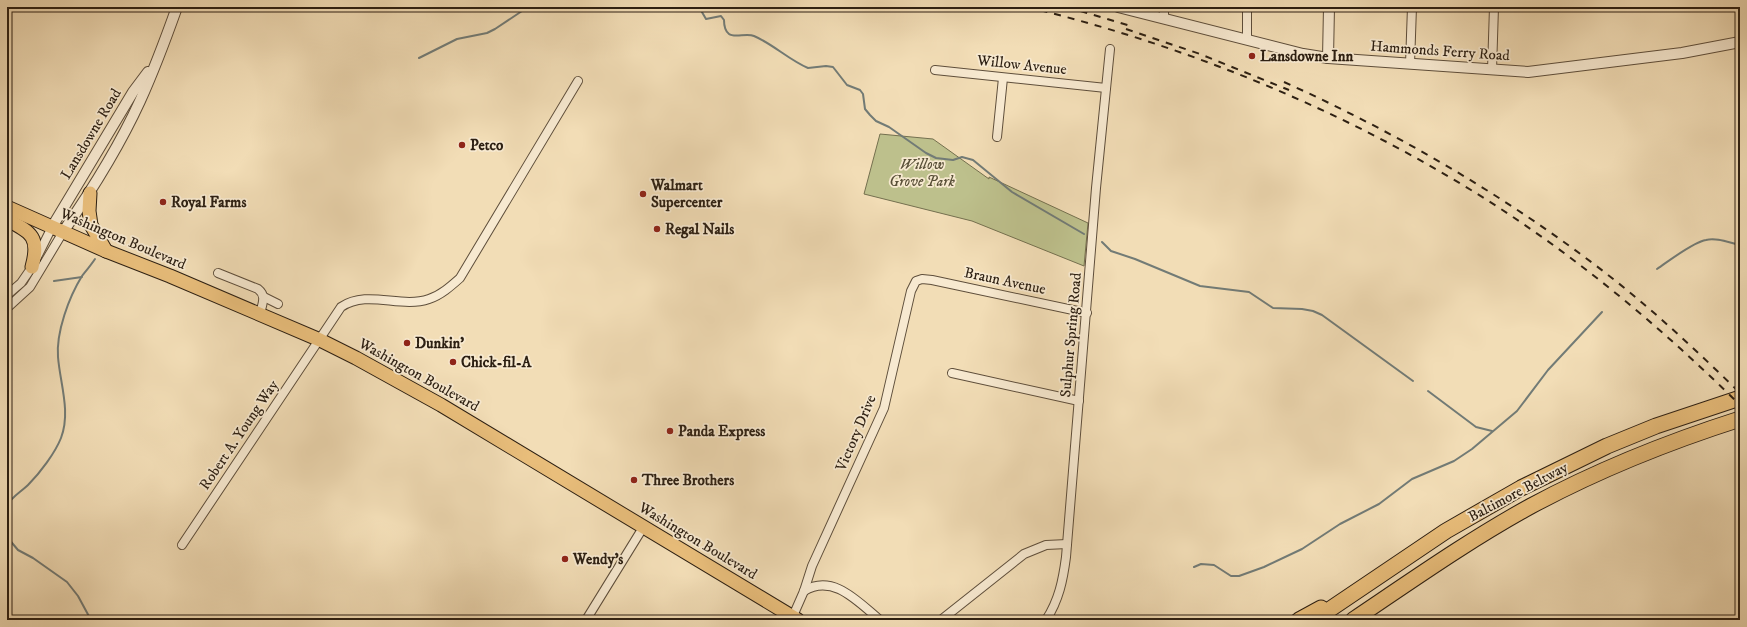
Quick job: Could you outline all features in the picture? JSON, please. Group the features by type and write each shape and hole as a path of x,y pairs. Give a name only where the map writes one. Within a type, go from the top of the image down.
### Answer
{"highway":[{"name":"Baltimore Beltway","path":"1314,620 1446,531 1521,488 1590,453 1656,426 1740,398"},
{"name":"Baltimore Beltway","path":"1353,620 1476,539 1531,507 1616,465 1661,446 1740,419"},
{"path":"1299,620 1368,584"}],"main road":[{"path":"90,193 89,211 91,225 106,251"},
{"name":"Washington Boulevard","path":"7,207 106,251 320,340 405,384 798,619"},
{"path":"7,220 29,232 33,236 36,252 32,267"}],"street":[{"name":"Lansdowne Road","path":"58,230 90,193 122,138 141,100 177,7"},
{"name":"Hammonds Ferry Road","path":"1118,7 1303,54 1328,58 1492,70 1539,71 1682,53 1740,42"},
{"path":"1164,7 1164,18"},
{"path":"1246,40 1247,7"},
{"path":"1328,58 1329,7"},
{"path":"1410,64 1412,7"},
{"path":"1492,70 1494,7"},
{"name":"Sulphur Spring Road","path":"1046,620 1056,602 1063,580 1110,49"},
{"name":"Lansdowne Road","path":"58,230 92,163 133,92 157,59"},
{"name":"Willow Avenue","path":"935,70 1106,88"},
{"path":"997,137 1003,78"},
{"name":"Robert A. Young Way","path":"182,545 338,311 348,303 359,299 418,301 429,299 440,294 460,278 578,81"},
{"path":"7,295 21,283 58,230"},
{"path":"7,308 30,287 58,230"},
{"path":"218,273 258,289 264,297 278,304"},
{"name":"Braun Avenue","path":"916,281 922,279 932,280 1087,313"},
{"name":"Victory Drive","path":"804,591 812,566 884,408 910,291 916,281"},
{"path":"260,314 264,297"},
{"path":"952,373 1079,401"},
{"path":"586,620 644,526"},
{"path":"941,620 1024,554 1046,545 1067,544"},
{"path":"798,619 804,591 813,585 824,584 832,586 852,598 880,620"}],"green space":[{"name":"Willow Grove Park","path":"880,134 933,139 989,179 989,177 1088,223 1084,266 972,221 864,194"}],"waterway":[{"path":"419,58 457,39 487,33 528,7"},
{"path":"543,7 547,10 557,8 577,9 587,7"},
{"path":"613,7 624,7"},
{"path":"699,7 706,19 721,16 724,20 727,31 731,35 754,36 808,68 826,66 833,67 847,85 860,90 863,94 865,109 876,121 889,127 926,153 936,158 953,160 962,157 973,160 1012,192 1084,234"},
{"path":"1657,269 1701,241 1715,239 1740,245"},
{"path":"1102,242 1111,251 1135,259 1200,286 1249,292 1273,308 1302,309 1313,311 1322,315 1413,381"},
{"path":"7,506 11,500 28,485 42,469 61,438 65,418 64,398 58,357 61,326 68,304 77,284 95,259"},
{"path":"54,281 82,277"},
{"path":"1194,567 1201,564 1214,565 1231,576 1239,576 1264,567 1302,549 1340,524 1379,504 1412,479 1454,461 1472,449 1517,411 1548,370 1602,312"},
{"path":"1428,391 1476,427 1492,431"},
{"path":"7,537 18,550 33,558 67,582 78,596 91,620"}],"railway":[{"path":"1027,7 1154,43 1217,66 1279,91 1400,149 1513,217 1573,260 1602,282 1687,354 1740,405"},
{"path":"1067,7 1134,27"},
{"path":"1126,29 1200,54 1289,90"},
{"path":"1284,82 1368,122 1449,167 1566,243 1603,271 1656,315 1740,393"}],"place":[{"name":"Lansdowne Inn","path":"1252,56"},
{"name":"Petco","path":"462,145"},
{"name":"Walmart Supercenter","path":"643,194"},
{"name":"Royal Farms","path":"163,202"},
{"name":"Regal Nails","path":"657,229"},
{"name":"Dunkin'","path":"407,343"},
{"name":"Chick-fil-A","path":"453,362"},
{"name":"Panda Express","path":"670,431"},
{"name":"Three Brothers","path":"634,480"},
{"name":"Wendy's","path":"565,559"}]}
